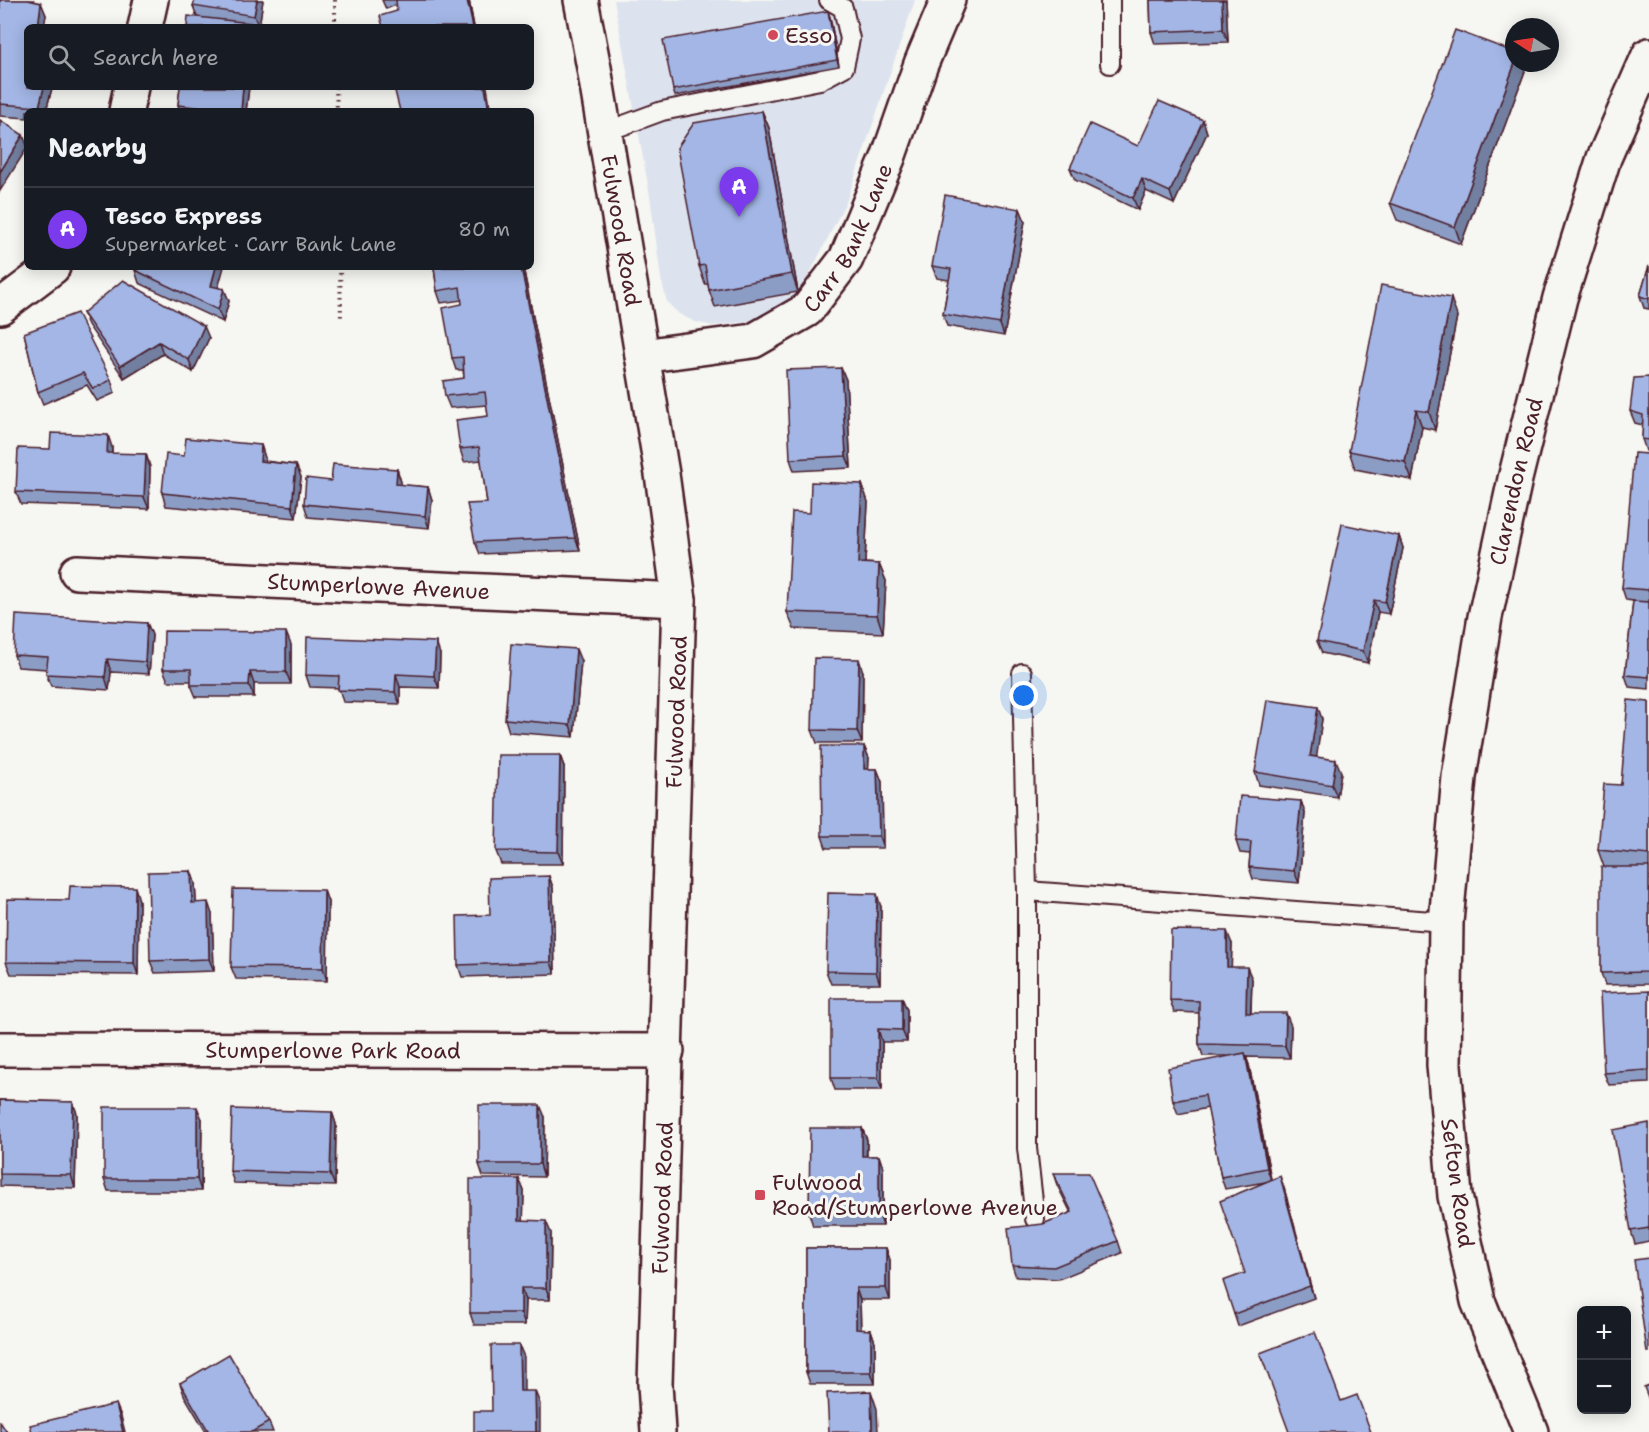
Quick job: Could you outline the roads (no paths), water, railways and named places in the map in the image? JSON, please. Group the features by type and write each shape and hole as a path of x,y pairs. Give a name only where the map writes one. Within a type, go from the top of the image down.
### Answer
{"street":[{"path":"146,24 151,0"},
{"name":"Fulwood Road","path":"581,0 662,474 679,600 667,1051 655,1384 658,1432"},
{"name":"Carr Bank Lane","path":"642,356 753,341 807,310 846,259 888,158 921,63 948,0"},
{"name":"Clarendon Road","path":"1446,922 1459,777 1485,617 1515,479 1566,277 1604,158 1649,55"},
{"path":"127,108 130,90"},
{"path":"0,307 48,270"},
{"name":"Stumperlowe Avenue","path":"76,572 679,600"},
{"name":"Sefton Road","path":"1446,922 1444,1065 1455,1196 1478,1301 1532,1432"},
{"name":"Stumperlowe Park Road","path":"0,1049 667,1051"}],"lane":[{"path":"605,132 662,111 820,81 844,67 850,39 843,8 829,0"},
{"path":"1110,0 1110,64"},
{"path":"1022,673 1027,891 1027,1148 1035,1219"},
{"path":"1027,891 1446,922"}],"place":[{"name":"Esso","path":"773,35"},
{"name":"Tesco Express","path":"739,217"},
{"name":"Fulwood Road/Stumperlowe Avenue","path":"760,1195"}]}
